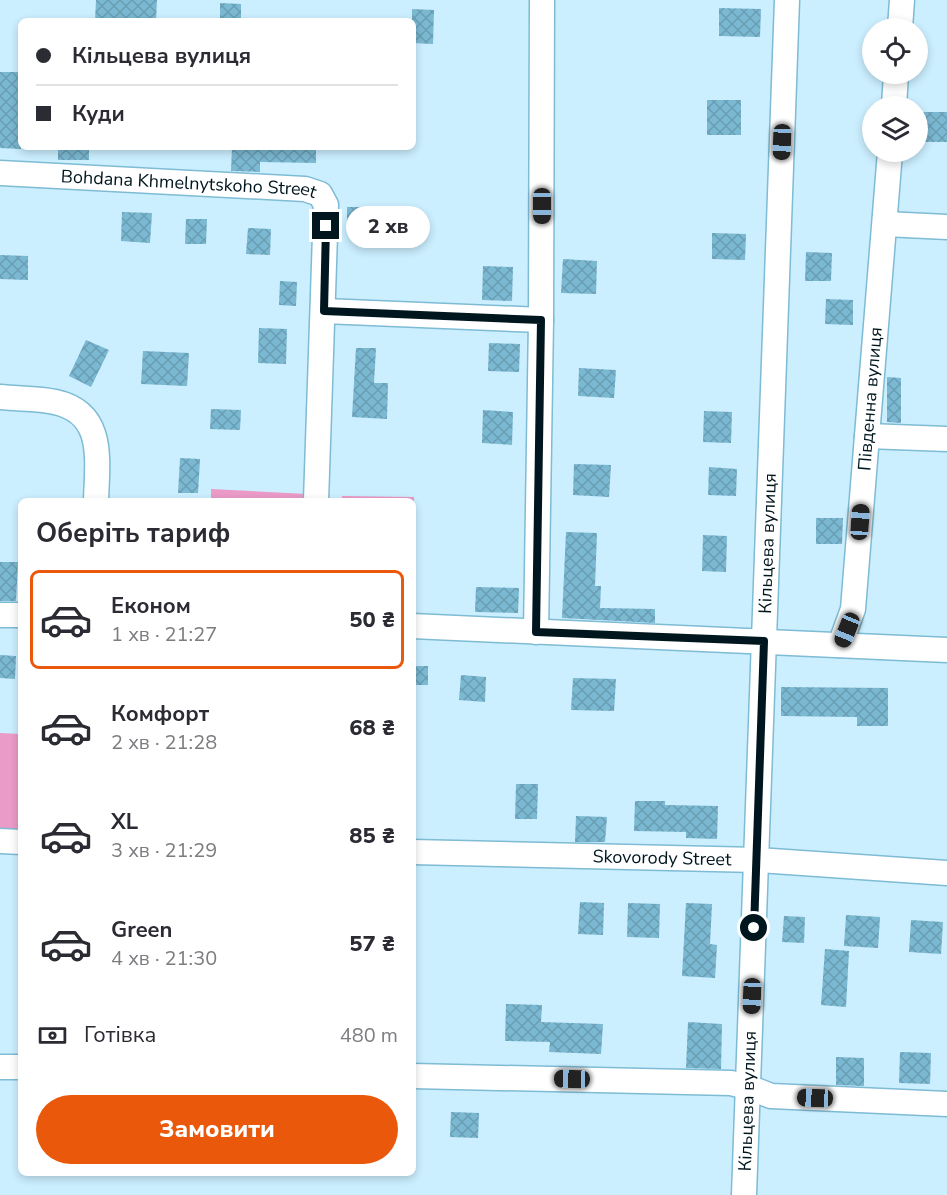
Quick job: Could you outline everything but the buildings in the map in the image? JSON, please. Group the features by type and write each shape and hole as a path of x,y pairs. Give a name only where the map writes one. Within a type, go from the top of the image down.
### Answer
{"street":[{"path":"536,632 541,320 542,0"},
{"name":"Кільцева вулиця","path":"744,1195 787,0"},
{"path":"901,18 902,0"},
{"name":"Південна вулиця","path":"840,645 853,609 889,162"},
{"name":"Bohdana Khmelnytskoho Street","path":"0,173 305,189 320,194 326,205 316,498"},
{"path":"885,224 947,227"},
{"path":"324,311 541,320"},
{"path":"0,398 54,402 73,408 85,417 95,434 96,498"},
{"path":"867,436 947,440"},
{"path":"0,615 18,615"},
{"path":"416,626 947,650"},
{"path":"0,841 18,842"},
{"name":"Skovorody Street","path":"416,852 757,861 947,873"},
{"path":"0,1067 18,1067"},
{"path":"416,1076 731,1083 771,1096 947,1104"}],"shaded area":[{"path":"211,489 307,494 307,498 211,498"},
{"path":"342,496 414,497 414,498 342,498"},
{"path":"0,733 18,734 18,830 0,829"}],"route":[{"path":"326,226 324,311 541,320 536,632 764,641 754,928"}]}
